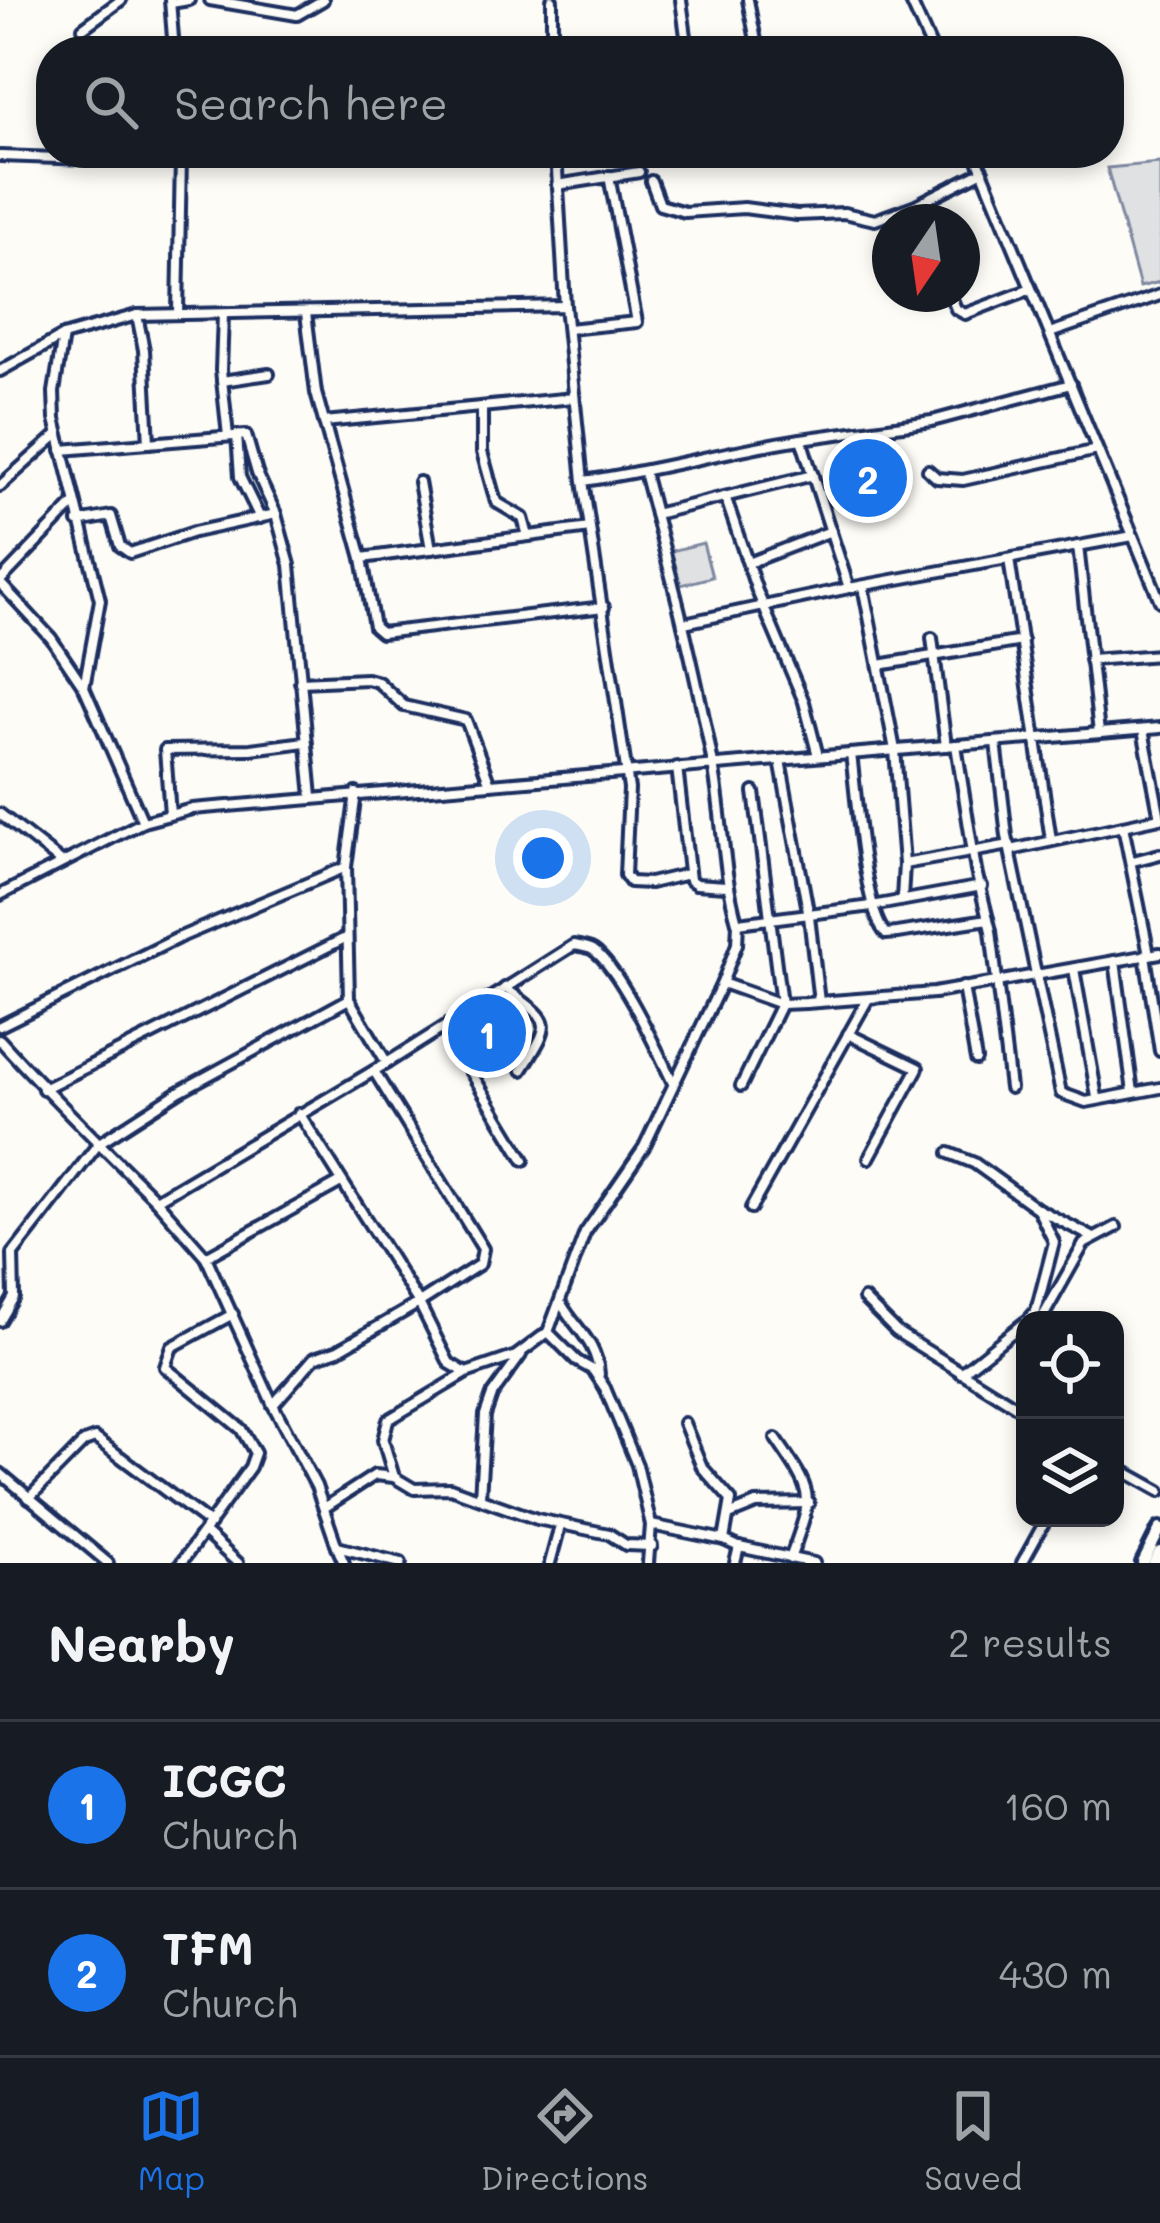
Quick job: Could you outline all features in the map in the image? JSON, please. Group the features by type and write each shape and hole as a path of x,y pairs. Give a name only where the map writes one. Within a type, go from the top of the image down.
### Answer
{"highway":[{"path":"1143,1563 1160,1529"},
{"path":"1154,1563 1160,1552"}],"street":[{"path":"83,28 121,0"},
{"path":"173,36 171,1 189,0"},
{"path":"210,0 297,15 323,0"},
{"path":"552,0 552,36"},
{"path":"681,0 686,36"},
{"path":"748,0 755,36"},
{"path":"910,0 925,36"},
{"path":"0,156 36,158"},
{"path":"178,313 181,168"},
{"path":"556,168 583,481 630,797 627,879 650,883 688,874"},
{"path":"981,168 1133,536 1156,581 1160,601"},
{"path":"920,204 982,171"},
{"path":"557,184 639,172"},
{"path":"568,329 638,322 608,176"},
{"path":"651,181 660,205 686,212 744,208 797,215 844,213 872,219"},
{"path":"980,308 1031,289"},
{"path":"1050,333 1160,296"},
{"path":"0,371 63,336 137,315 566,306"},
{"path":"223,314 222,381 240,477 260,518"},
{"path":"307,314 313,376 362,558 374,627 381,633 604,607"},
{"path":"137,315 144,350 149,443"},
{"path":"63,336 53,404 100,612 84,688"},
{"path":"222,381 269,374"},
{"path":"583,481 644,472 736,449 932,421 1071,384"},
{"path":"324,422 574,398"},
{"path":"482,407 482,452 496,502 523,518 528,536"},
{"path":"0,486 58,434"},
{"path":"62,450 246,435 290,565 312,797"},
{"path":"801,439 849,588"},
{"path":"928,470 938,478 963,480 1097,450"},
{"path":"394,1477 383,1440 388,1420 466,1373 516,1356 548,1332 595,1213 644,1147 736,944 738,922 726,886 713,764 684,623 644,472"},
{"path":"655,514 813,475"},
{"path":"419,482 431,549"},
{"path":"726,499 804,702 818,757"},
{"path":"74,504 0,582 51,638 84,688 143,822"},
{"path":"78,523 111,516 120,546 130,553 194,532 276,514"},
{"path":"362,558 590,528"},
{"path":"748,563 831,531"},
{"path":"684,623 1133,536"},
{"path":"1078,546 1100,734"},
{"path":"1009,559 1051,840"},
{"path":"863,586 895,750 904,864 902,899"},
{"path":"932,638 988,919 1010,1088"},
{"path":"879,665 1022,641"},
{"path":"1090,660 1160,655"},
{"path":"300,682 367,679 378,682 404,706 466,720 490,784"},
{"path":"0,895 60,861 170,814 356,793 1160,728"},
{"path":"904,864 1160,818 1143,730"},
{"path":"170,814 165,750 251,749 305,742"},
{"path":"996,742 1010,847 1061,1093 1080,1102 1160,1088"},
{"path":"851,754 872,906 880,928 886,934 988,919"},
{"path":"780,760 819,1002"},
{"path":"677,767 688,874 697,884 726,886"},
{"path":"741,1086 781,1004 754,791"},
{"path":"356,793 346,867 349,999 387,1063"},
{"path":"0,814 60,861"},
{"path":"1123,826 1160,1051"},
{"path":"1132,861 1160,854"},
{"path":"0,1027 178,938 346,867"},
{"path":"738,922 808,916 982,886"},
{"path":"44,1089 345,938"},
{"path":"156,1200 445,1029 574,945 591,948 607,964 674,1083"},
{"path":"722,983 781,1004 819,1002 963,987 1160,952"},
{"path":"1114,961 1133,1092"},
{"path":"1074,969 1097,1097"},
{"path":"963,987 976,1060"},
{"path":"506,988 538,1010 546,1022 546,1031 522,1070"},
{"path":"752,1208 868,998"},
{"path":"0,1321 14,1297 13,1254 99,1143 180,1091 349,999"},
{"path":"445,1029 524,1160"},
{"path":"848,1034 918,1068 869,1158"},
{"path":"0,1040 206,1257 324,1508 344,1563"},
{"path":"273,1405 314,1358 338,1350 480,1264 483,1249 374,1071"},
{"path":"299,1113 419,1303 449,1363 466,1373"},
{"path":"950,1153 974,1163 1039,1209 1092,1237"},
{"path":"206,1257 340,1182"},
{"path":"1039,1209 1054,1242 1042,1311"},
{"path":"1043,1311 1073,1258 1092,1237 1116,1227"},
{"path":"864,1300 886,1324 1016,1406"},
{"path":"562,1304 575,1327 595,1346 599,1377 637,1465 651,1525 648,1563"},
{"path":"181,1563 255,1454 242,1429 165,1367 172,1347 232,1314"},
{"path":"961,1372 1016,1329"},
{"path":"548,1332 599,1377"},
{"path":"480,1498 489,1401 529,1344"},
{"path":"684,1423 701,1467 731,1500 724,1540"},
{"path":"28,1498 84,1442 95,1438 207,1528 238,1563"},
{"path":"776,1439 806,1483 808,1503 790,1559"},
{"path":"1124,1471 1160,1491"},
{"path":"0,1473 108,1563"},
{"path":"324,1508 375,1475 394,1477 414,1489 450,1488 560,1526 609,1534 626,1545 652,1546"},
{"path":"729,1515 757,1504 808,1503"},
{"path":"651,1525 814,1563"},
{"path":"550,1563 560,1526"},
{"path":"1022,1563 1042,1527"},
{"path":"337,1547 401,1563"},
{"path":"735,1563 739,1547"}],"shaded area":[{"path":"1160,163 1160,282 1140,287 1107,168"},
{"path":"703,543 712,577 681,585 671,551"}],"place":[{"name":"TFM","path":"868,478"},
{"name":"ICGC","path":"487,1033"}]}
